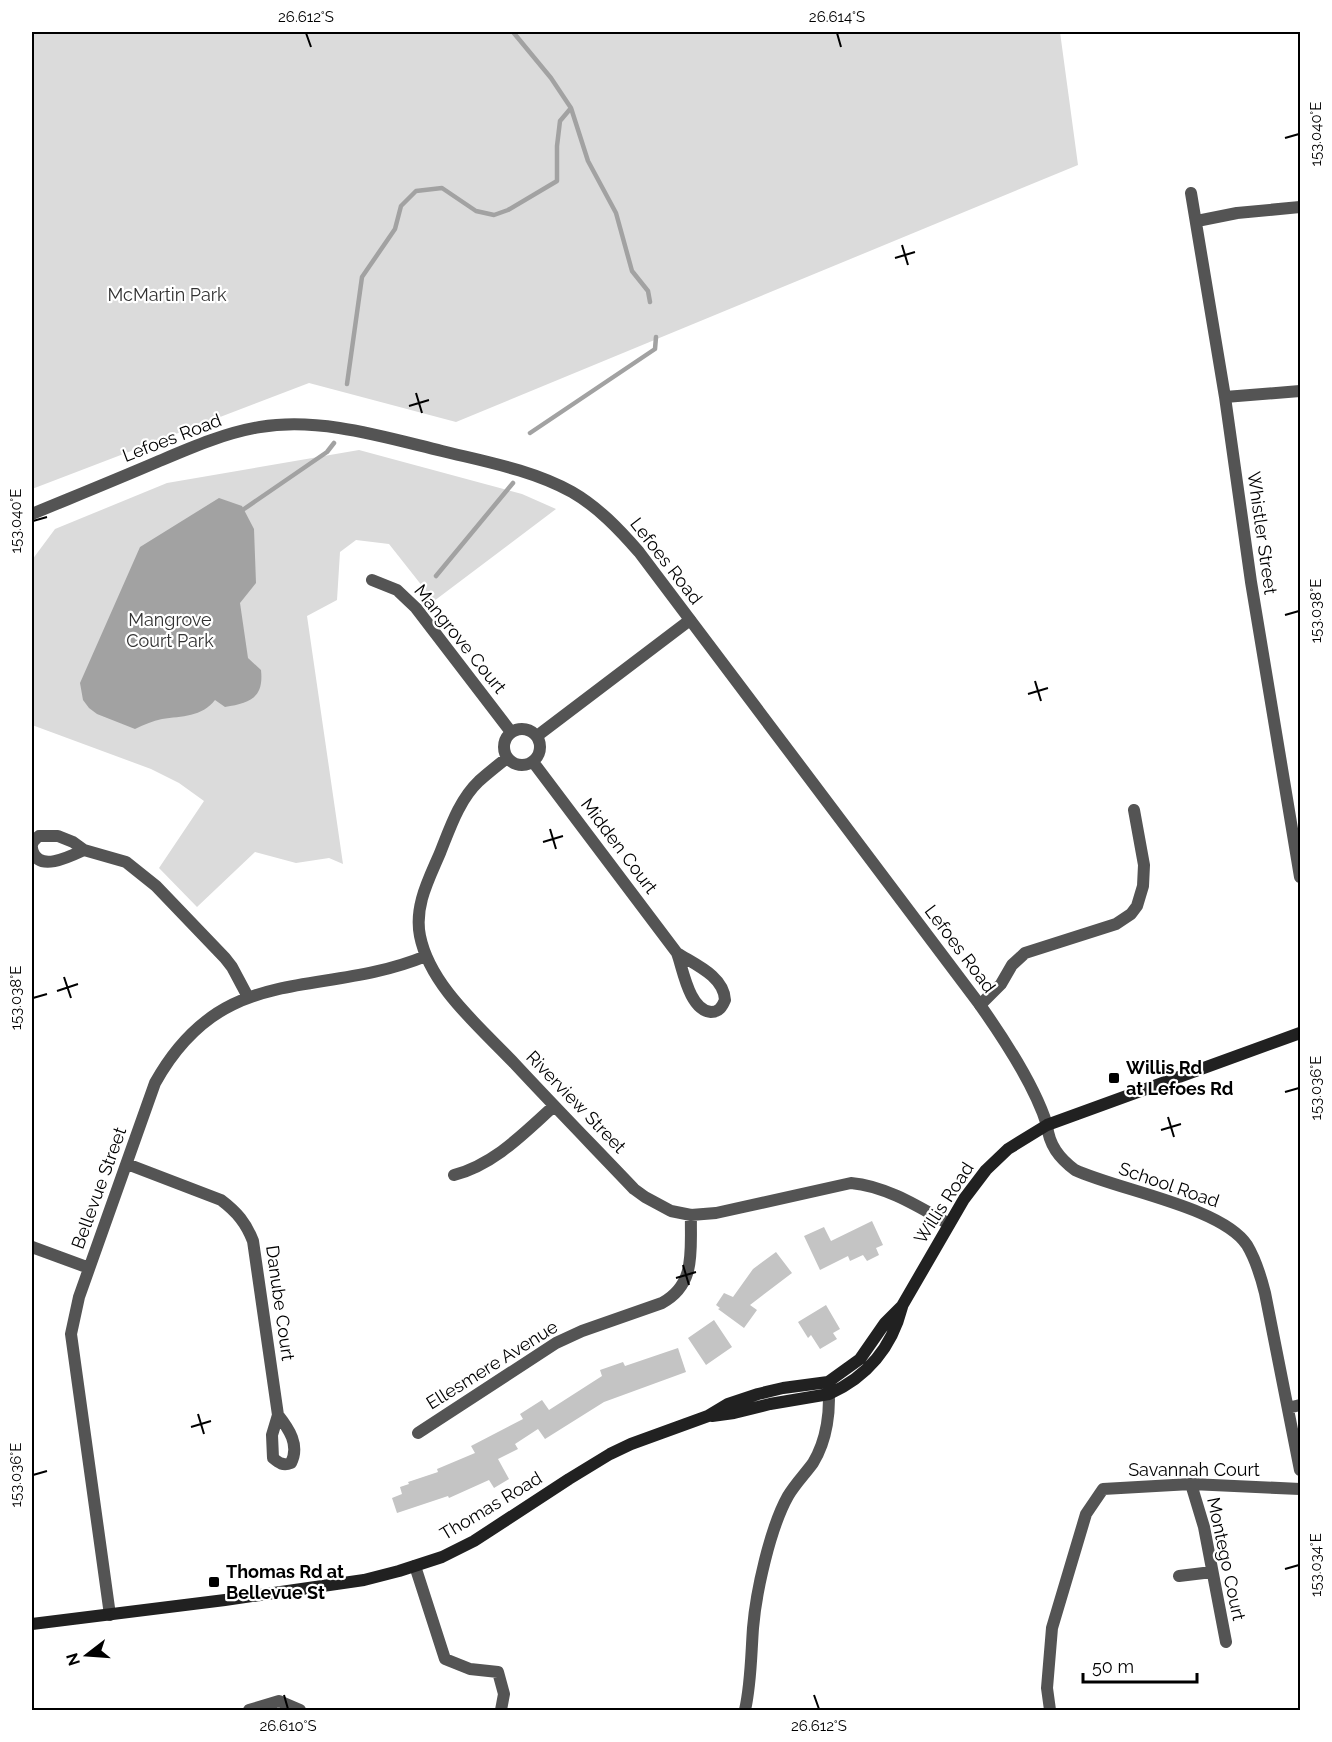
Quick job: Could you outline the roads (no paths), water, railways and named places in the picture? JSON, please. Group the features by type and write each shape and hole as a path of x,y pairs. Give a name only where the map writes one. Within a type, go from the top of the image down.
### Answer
{"main road":[{"name":"Willis Road","path":"829,1388 857,1379 877,1359 897,1327 902,1306 963,1199 986,1170 1008,1149 1047,1125 1300,1033"},
{"name":"Thomas Road","path":"32,1624 364,1580 415,1566 442,1557 474,1541 610,1454 631,1444 708,1416 734,1413 829,1388"}],"street":[{"name":"Whistler Street","path":"1191,193 1225,397 1251,582 1300,877"},
{"path":"1197,221 1238,213 1300,207"},
{"path":"1225,397 1300,391"},
{"name":"Lefoes Road","path":"32,514 202,443 242,430 274,425 329,427 489,462 537,476 558,485 589,504 623,534 690,620 980,1005 1013,1057 1047,1125"},
{"name":"Mangrove Court","path":"372,580 397,590 416,608 511,732"},
{"path":"537,736 690,620"},
{"path":"522,729 537,736 539,753 533,762 516,765 507,758 504,747 507,736 511,732 522,729"},
{"name":"Riverview Street","path":"507,758 478,781 449,830 421,900 418,916 420,936 434,972 453,998 554,1106 634,1189 671,1211 691,1215 716,1213 851,1183 884,1191 949,1224"},
{"name":"Midden Court","path":"533,762 677,953 708,973 722,989 725,1000 720,1009 715,1012 709,1011 697,1003 685,982 677,953"},
{"path":"980,1005 997,989 1012,965 1026,953 1116,924 1131,914 1137,906 1143,886 1144,865 1134,810"},
{"path":"84,850 126,862 147,878 225,958 248,997"},
{"name":"Bellevue Street","path":"110,1614 71,1334 73,1317 89,1268 155,1083 165,1065 189,1035 218,1012 248,997 311,982 384,971 426,956"},
{"path":"454,1175 471,1171 490,1160 554,1106"},
{"name":"School Road","path":"1047,1125 1050,1143 1062,1160 1075,1170 1212,1218 1238,1235 1247,1245 1260,1274 1294,1407 1300,1470"},
{"name":"Danube Court","path":"127,1164 221,1200 234,1209 246,1224 253,1241 278,1415"},
{"name":"Ellesmere Avenue","path":"418,1433 556,1343 673,1297 687,1277 690,1264 691,1215"},
{"path":"32,1247 89,1268"},
{"path":"745,1710 749,1691 754,1620 762,1574 775,1529 788,1497 819,1452 828,1420 829,1388"},
{"name":"Savannah Court","path":"1053,1710 1047,1688 1052,1628 1086,1514 1103,1489 1191,1484 1300,1489"},
{"name":"Montego Court","path":"1191,1484 1204,1527 1226,1642"},
{"path":"415,1566 445,1659 470,1670 498,1672 504,1694 501,1710"},
{"path":"1179,1576 1212,1572"},
{"path":"249,1710 279,1701 300,1710"}],"waterway":[{"path":"347,384 362,277 395,229 401,206 416,191 442,188 476,211 494,215 508,210 557,181 560,121 571,108 551,78 513,32"},
{"path":"571,108 588,161 616,213 632,271 648,291 650,302"},
{"path":"530,433 655,349 656,337"},
{"path":"244,509 327,452 334,443"},
{"path":"436,576 513,483"}],"place":[{"name":"Willis Rd at Lefoes Rd","path":"1114,1078"},
{"name":"Thomas Rd at Bellevue St","path":"214,1582"}],"park label":[{"name":"McMartin Park","path":"167,295"},
{"name":"Mangrove Court Park","path":"170,630"}]}
